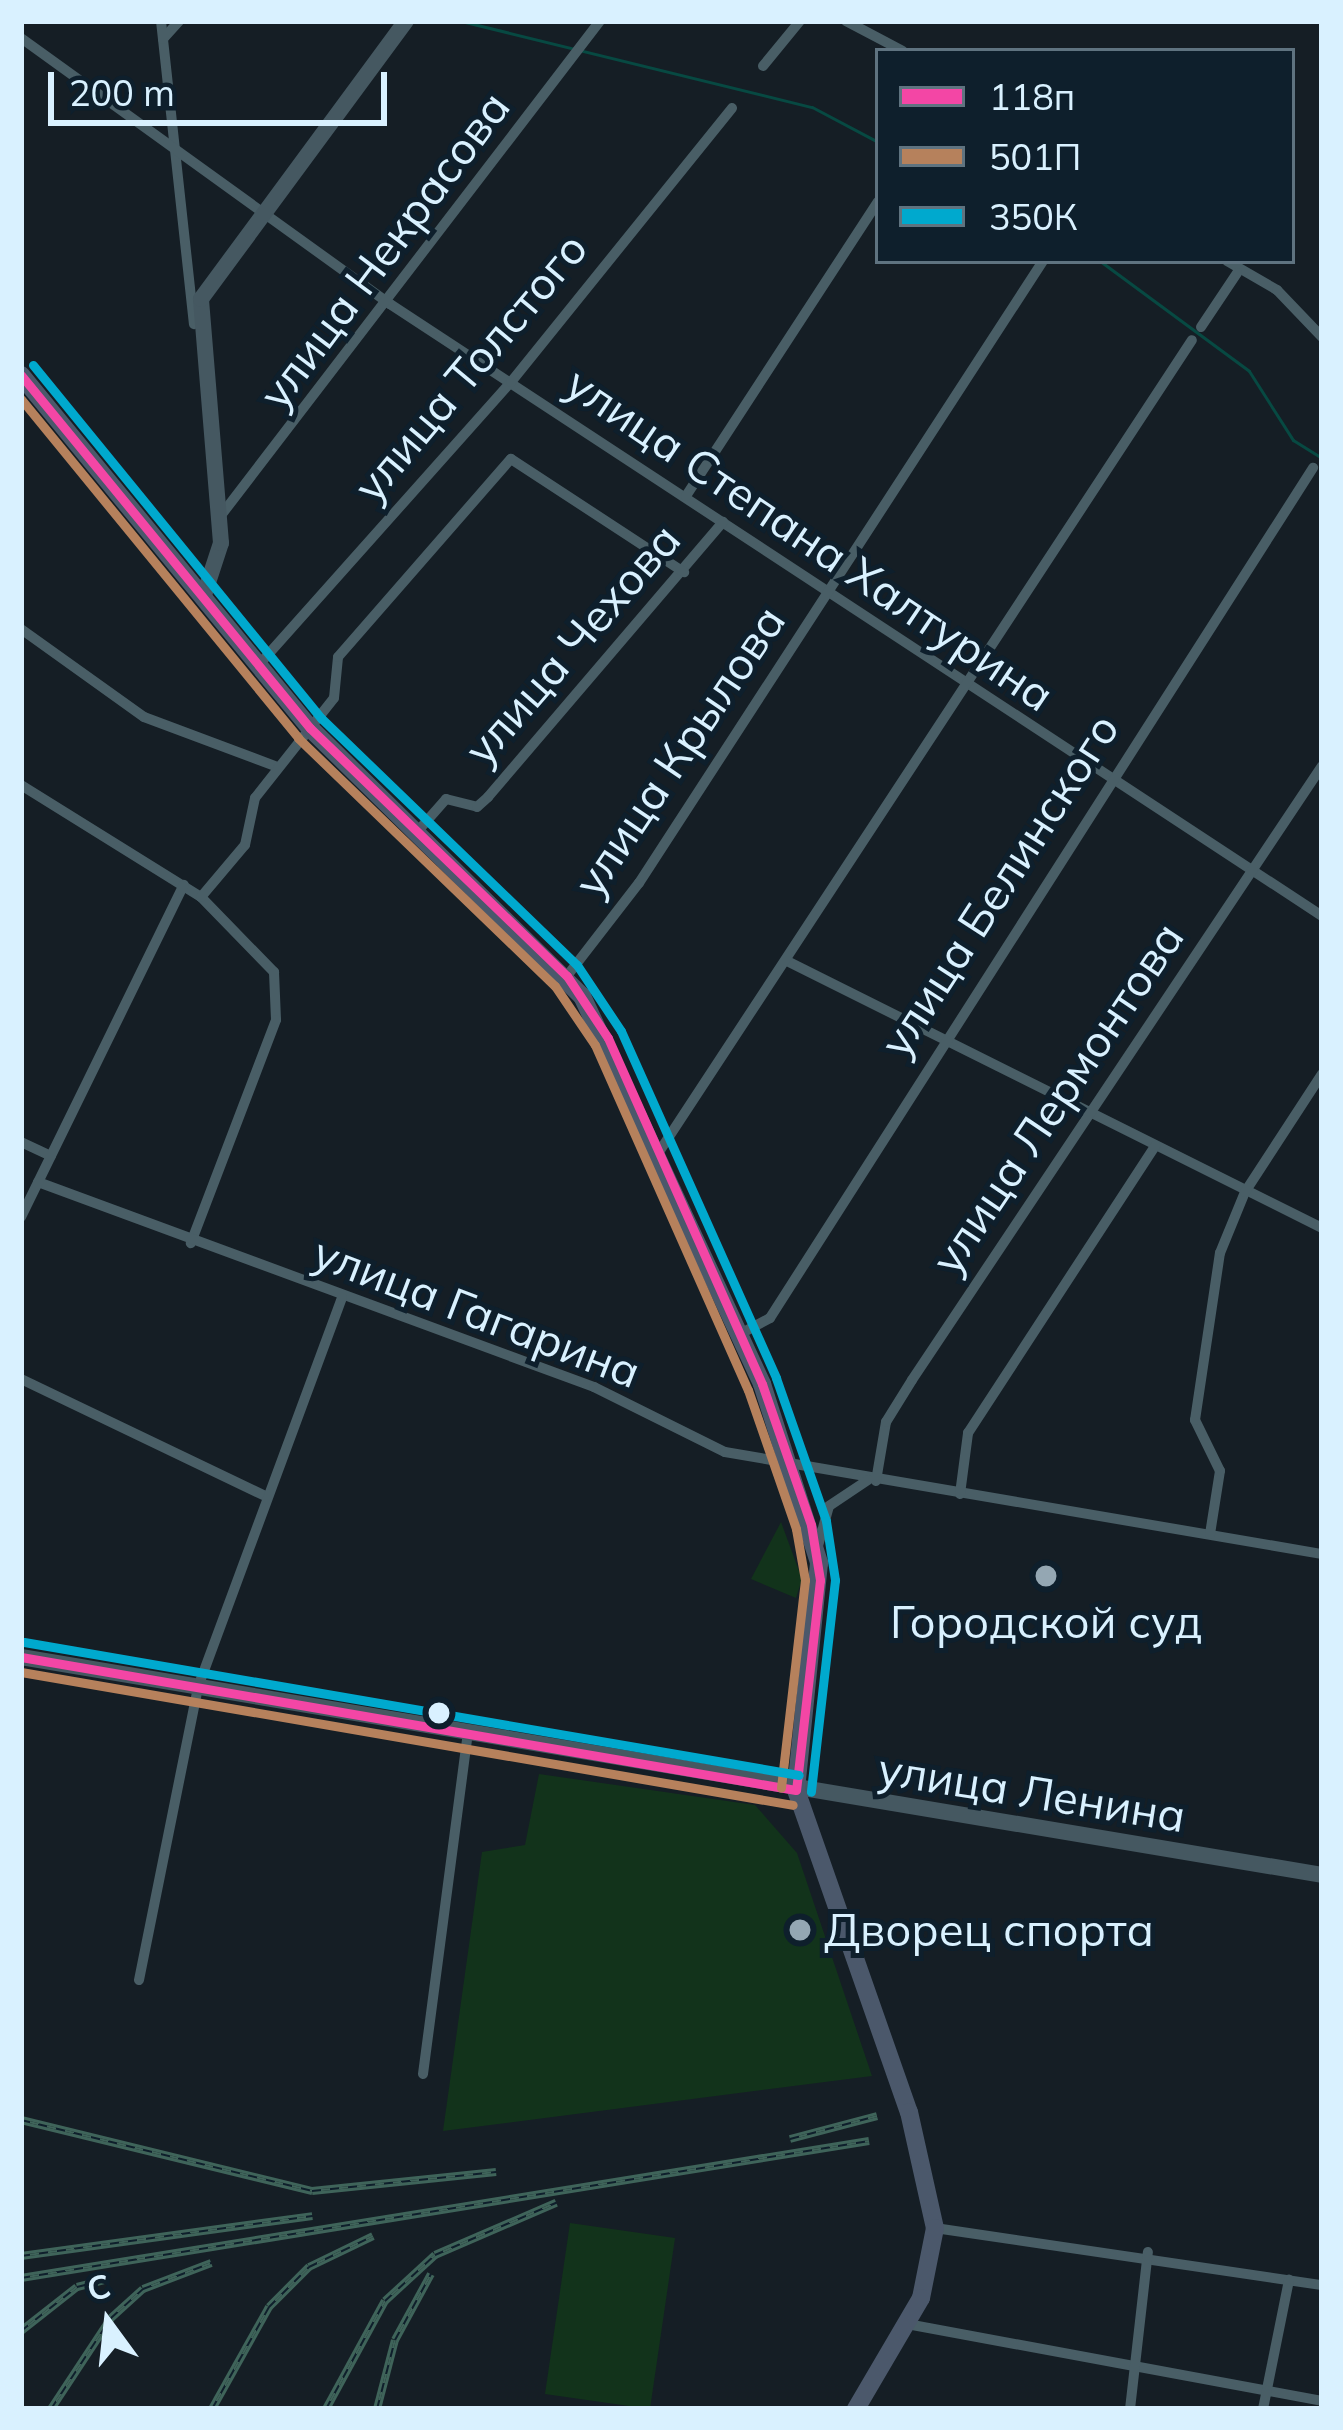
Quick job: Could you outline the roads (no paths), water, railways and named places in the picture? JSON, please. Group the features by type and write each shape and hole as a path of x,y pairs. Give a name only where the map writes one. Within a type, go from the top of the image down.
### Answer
{"main road":[{"path":"203,598 219,562 219,518 194,324 211,280 406,21"},
{"path":"21,375 310,728 566,976 658,1152 740,1334 791,1465 817,1549 796,1790 909,2111 935,2228 908,2324 856,2409"},
{"name":"улица Ленина","path":"21,1657 1322,1875"}],"street":[{"path":"161,21 194,324"},
{"path":"163,39 178,21"},
{"name":"улица Некрасова","path":"219,518 391,304 600,21"},
{"path":"763,66 800,21"},
{"path":"846,21 897,48"},
{"name":"улица Степана Халтурина","path":"21,38 391,304 686,496 963,688 1322,916"},
{"name":"улица Толстого","path":"257,667 511,382 731,108"},
{"name":"улица Чехова","path":"686,496 875,207"},
{"name":"улица Крылова","path":"566,976 827,594 1041,264"},
{"path":"1230,264 1277,290 1322,337"},
{"path":"1201,327 1237,272"},
{"path":"658,1152 1192,340"},
{"path":"201,897 245,845 249,812 278,767 334,698 338,657 511,458 684,572"},
{"name":"улица Белинского","path":"740,1334 770,1318 940,1042 1313,468"},
{"name":"улица Чехова","path":"417,832 446,799 477,807 488,797 723,522"},
{"path":"21,629 144,717 278,767"},
{"name":"улица Лермонтова","path":"872,1480 886,1421 1322,766"},
{"path":"21,785 201,897 268,960 278,1006 191,1243"},
{"path":"21,1217 184,886"},
{"path":"787,961 940,1042 1322,1228"},
{"path":"1210,1534 1220,1471 1200,1442 1196,1404 1220,1253 1245,1192 1322,1074"},
{"path":"21,1142 52,1156"},
{"path":"960,1494 968,1433 1156,1146"},
{"name":"улица Гагарина","path":"38,1182 191,1243 594,1387 725,1452 1322,1554"},
{"path":"139,1980 198,1687 342,1298"},
{"path":"21,1378 265,1496"},
{"path":"817,1549 829,1506 872,1480"},
{"path":"423,2074 468,1733"},
{"path":"935,2228 1148,2252 1322,2285"},
{"path":"1130,2409 1131,2364 1148,2252"},
{"path":"1263,2409 1289,2280"},
{"path":"908,2324 1322,2401"}],"waterway":[{"path":"461,21 812,107 875,140"},
{"path":"1104,264 1249,371 1293,440 1322,458"}],"railway":[{"path":"790,2139 877,2116"},
{"path":"21,2120 312,2191 496,2172"},
{"path":"21,2278 869,2141"},
{"path":"326,2409 385,2301 435,2255 556,2203"},
{"path":"21,2256 312,2216"},
{"path":"212,2409 269,2307 309,2267 373,2236"},
{"path":"51,2409 111,2318 143,2289 211,2263"},
{"path":"377,2409 395,2340 431,2274"},
{"path":"21,2331 77,2287 105,2280"}],"place":[{"name":"Городской суд","path":"1046,1576"},
{"name":"Дворец спорта","path":"800,1930"}]}
